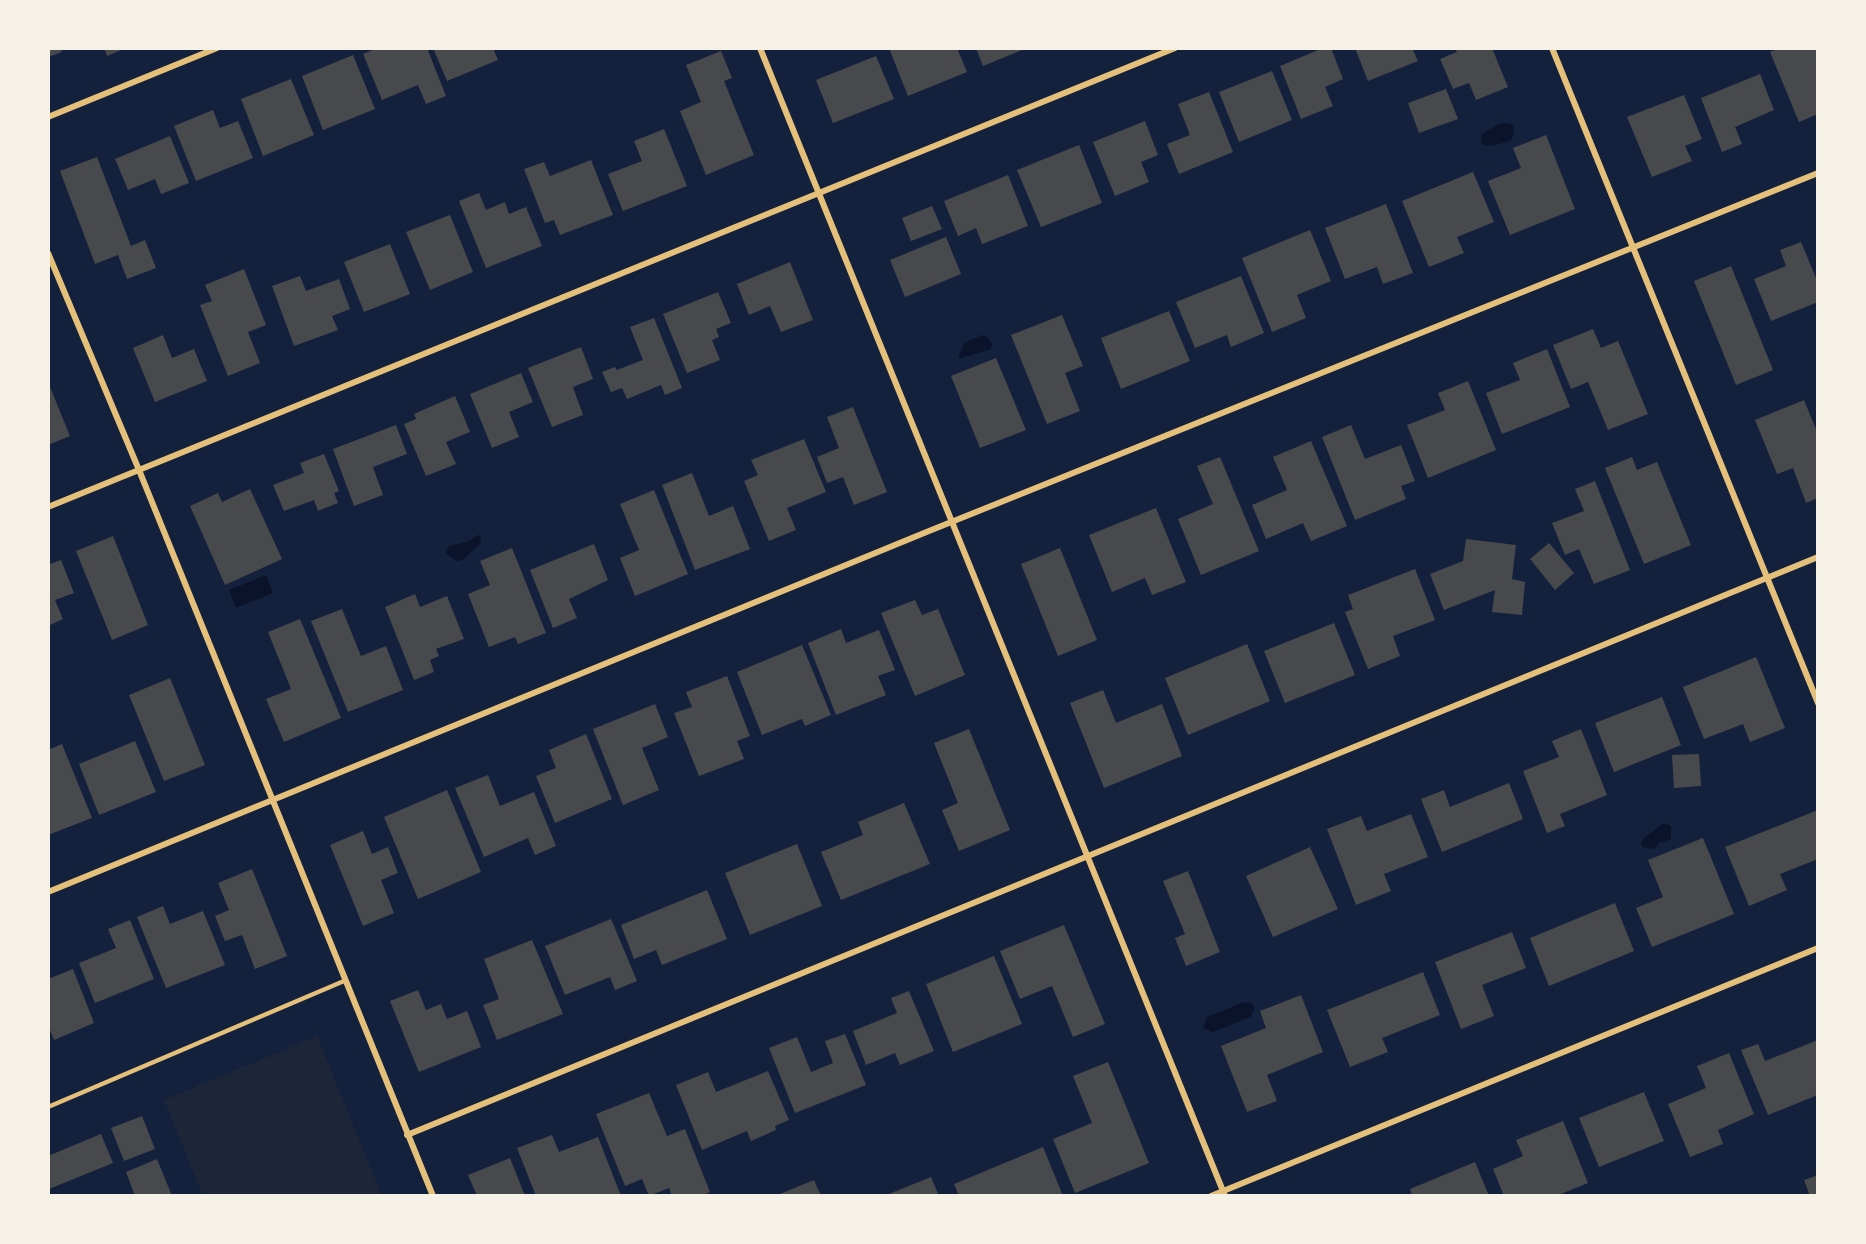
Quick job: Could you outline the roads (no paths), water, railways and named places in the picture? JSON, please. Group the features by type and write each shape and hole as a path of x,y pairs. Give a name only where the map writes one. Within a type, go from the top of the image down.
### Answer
{"street":[{"path":"48,117 217,48"},
{"path":"760,48 1224,1193"},
{"path":"48,507 1175,48"},
{"path":"1552,48 1818,703"},
{"path":"48,892 270,799 951,522 1818,173"},
{"path":"48,253 139,470 270,799 433,1196"},
{"path":"407,1135 1818,557"},
{"path":"1211,1196 1224,1193 1818,948"}],"lane":[{"path":"48,1107 344,981"}]}
